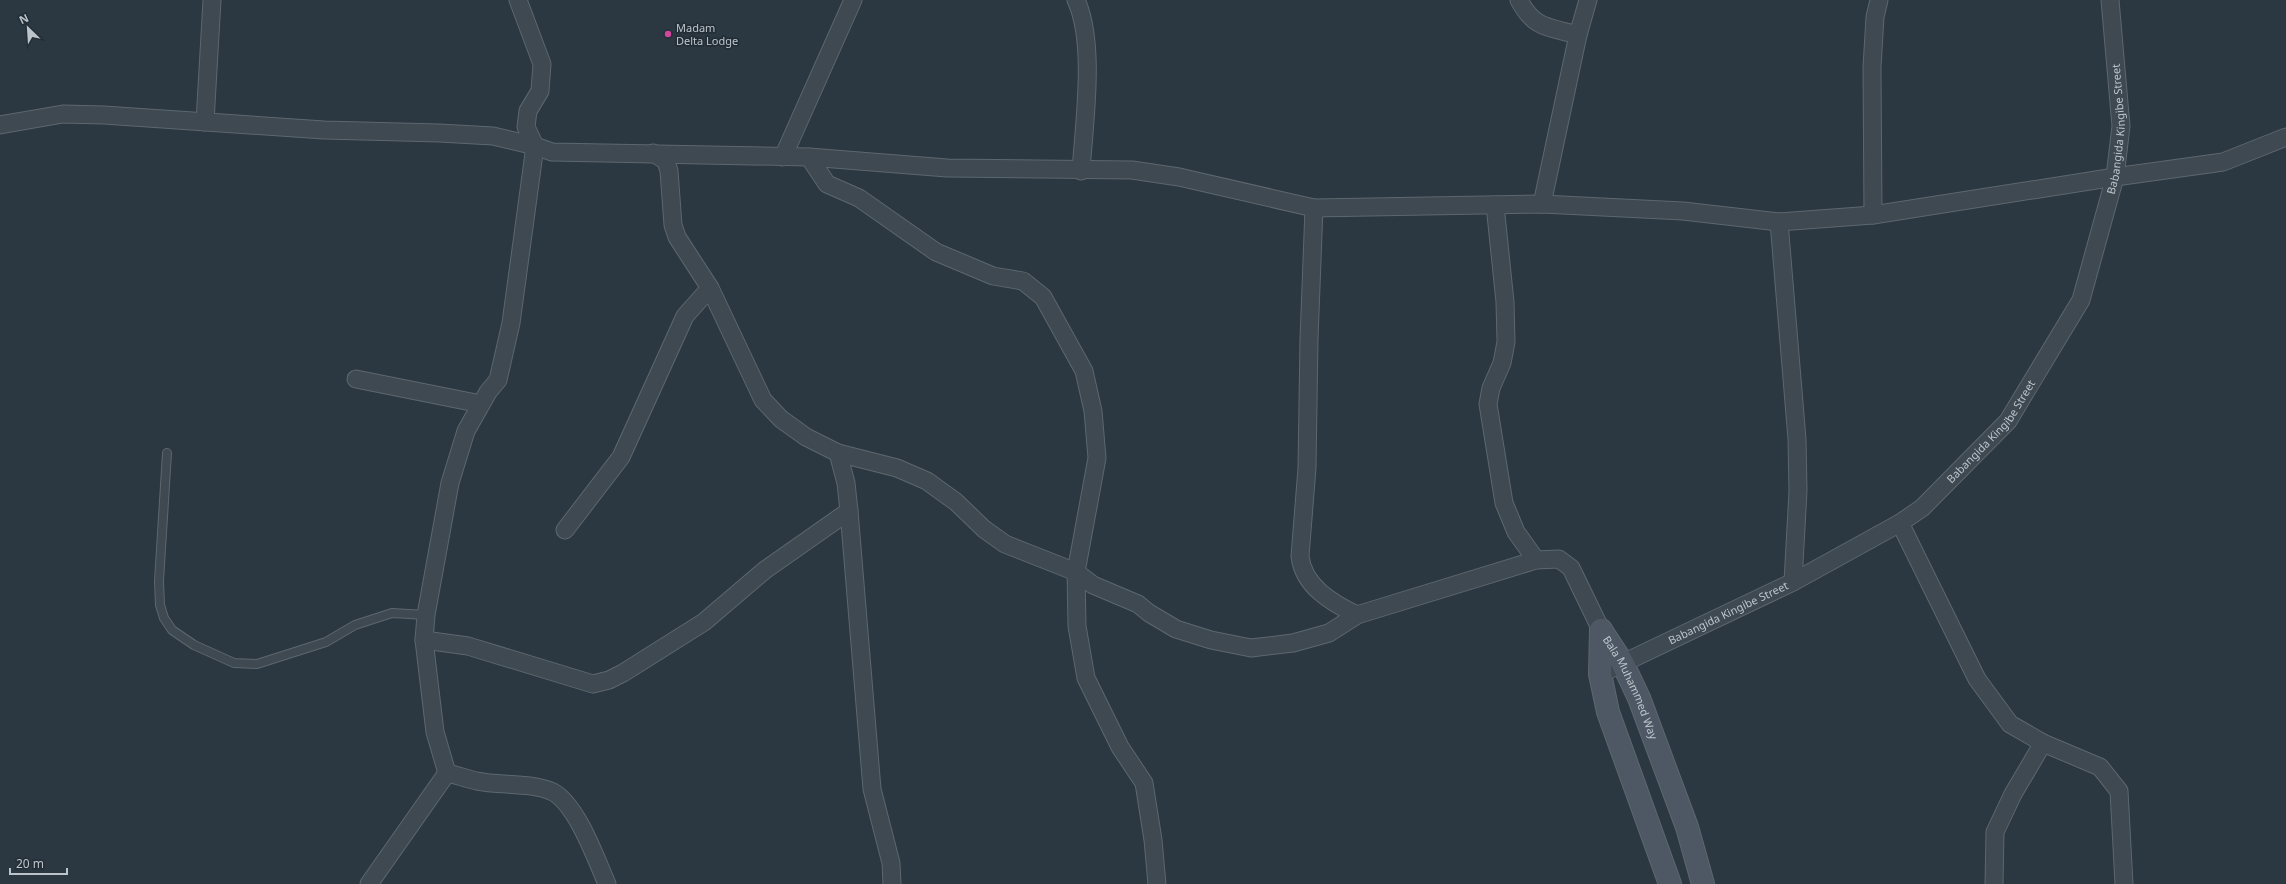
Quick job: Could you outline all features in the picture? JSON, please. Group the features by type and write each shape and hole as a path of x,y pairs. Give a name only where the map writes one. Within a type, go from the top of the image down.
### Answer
{"street":[{"path":"205,122 212,0"},
{"path":"447,773 435,732 424,640 426,615 450,483 466,431 481,404 498,380 511,323 535,146 526,127 528,111 540,91 542,64 518,0"},
{"path":"783,157 853,0"},
{"path":"1076,0 1084,31 1086,70 1080,171"},
{"path":"1519,0 1526,13 1536,23 1578,35"},
{"path":"1542,204 1578,35 1588,0"},
{"path":"1873,215 1872,67 1874,16 1879,0"},
{"name":"Babangida Kingibe Street","path":"1600,674 1622,662 1793,582 1900,523 1922,508 2008,421 2081,300 2115,177 2121,126 2110,0"},
{"path":"0,125 63,114 324,130 493,136 535,146 552,152 652,153 809,158 947,168 1080,171 1132,170 1179,177 1314,208 1542,204 1683,211 1779,222 1873,215 2115,177 2223,162 2286,137"},
{"path":"652,153 666,161 669,172 673,225 678,237 710,288 764,400 781,419 806,437 838,453 897,468 927,481 956,502 984,529 1005,544 1076,572 1093,585 1134,602 1176,629 1211,640 1251,648 1293,643 1329,633 1357,615 1536,560 1559,559 1571,568 1601,630"},
{"path":"809,158 827,184 859,198 936,252 993,276 1023,281 1043,297 1084,371 1093,411 1097,458 1076,572 1077,626 1086,678 1120,747 1144,783 1153,840 1157,884"},
{"path":"1495,205 1505,302 1506,342 1502,363 1491,388 1488,404 1504,503 1516,532 1536,560"},
{"path":"1314,208 1309,339 1307,468 1300,556 1301,567 1306,577 1322,594 1342,608 1357,615"},
{"path":"1779,222 1797,439 1798,491 1793,582"},
{"path":"565,530 621,457 684,316 710,288"},
{"path":"356,379 481,404"},
{"path":"838,453 846,483 849,511 872,789 891,863 892,884"},
{"path":"424,640 468,646 592,684 609,680 669,646 704,622 765,570 849,511"},
{"path":"1900,523 1977,679 2010,724 2043,743 2100,766 2119,790 2124,884"},
{"name":"Bala Muhammed Way","path":"1601,630 1622,662 1639,698 1682,813 1704,884"},
{"name":"Bala Muhammed Way","path":"1601,630 1600,674 1608,712 1670,884"},
{"path":"1994,884 1995,832 2013,794 2043,743"},
{"path":"369,884 447,773"},
{"path":"447,773 477,781 538,788 553,792 566,804 577,820 607,884"}],"lane":[{"path":"167,453 159,581 160,605 164,618 172,630 194,644 234,663 257,664 326,642 355,625 392,613 426,615"}],"place":[{"name":"Madam Delta Lodge","path":"668,34"}]}
